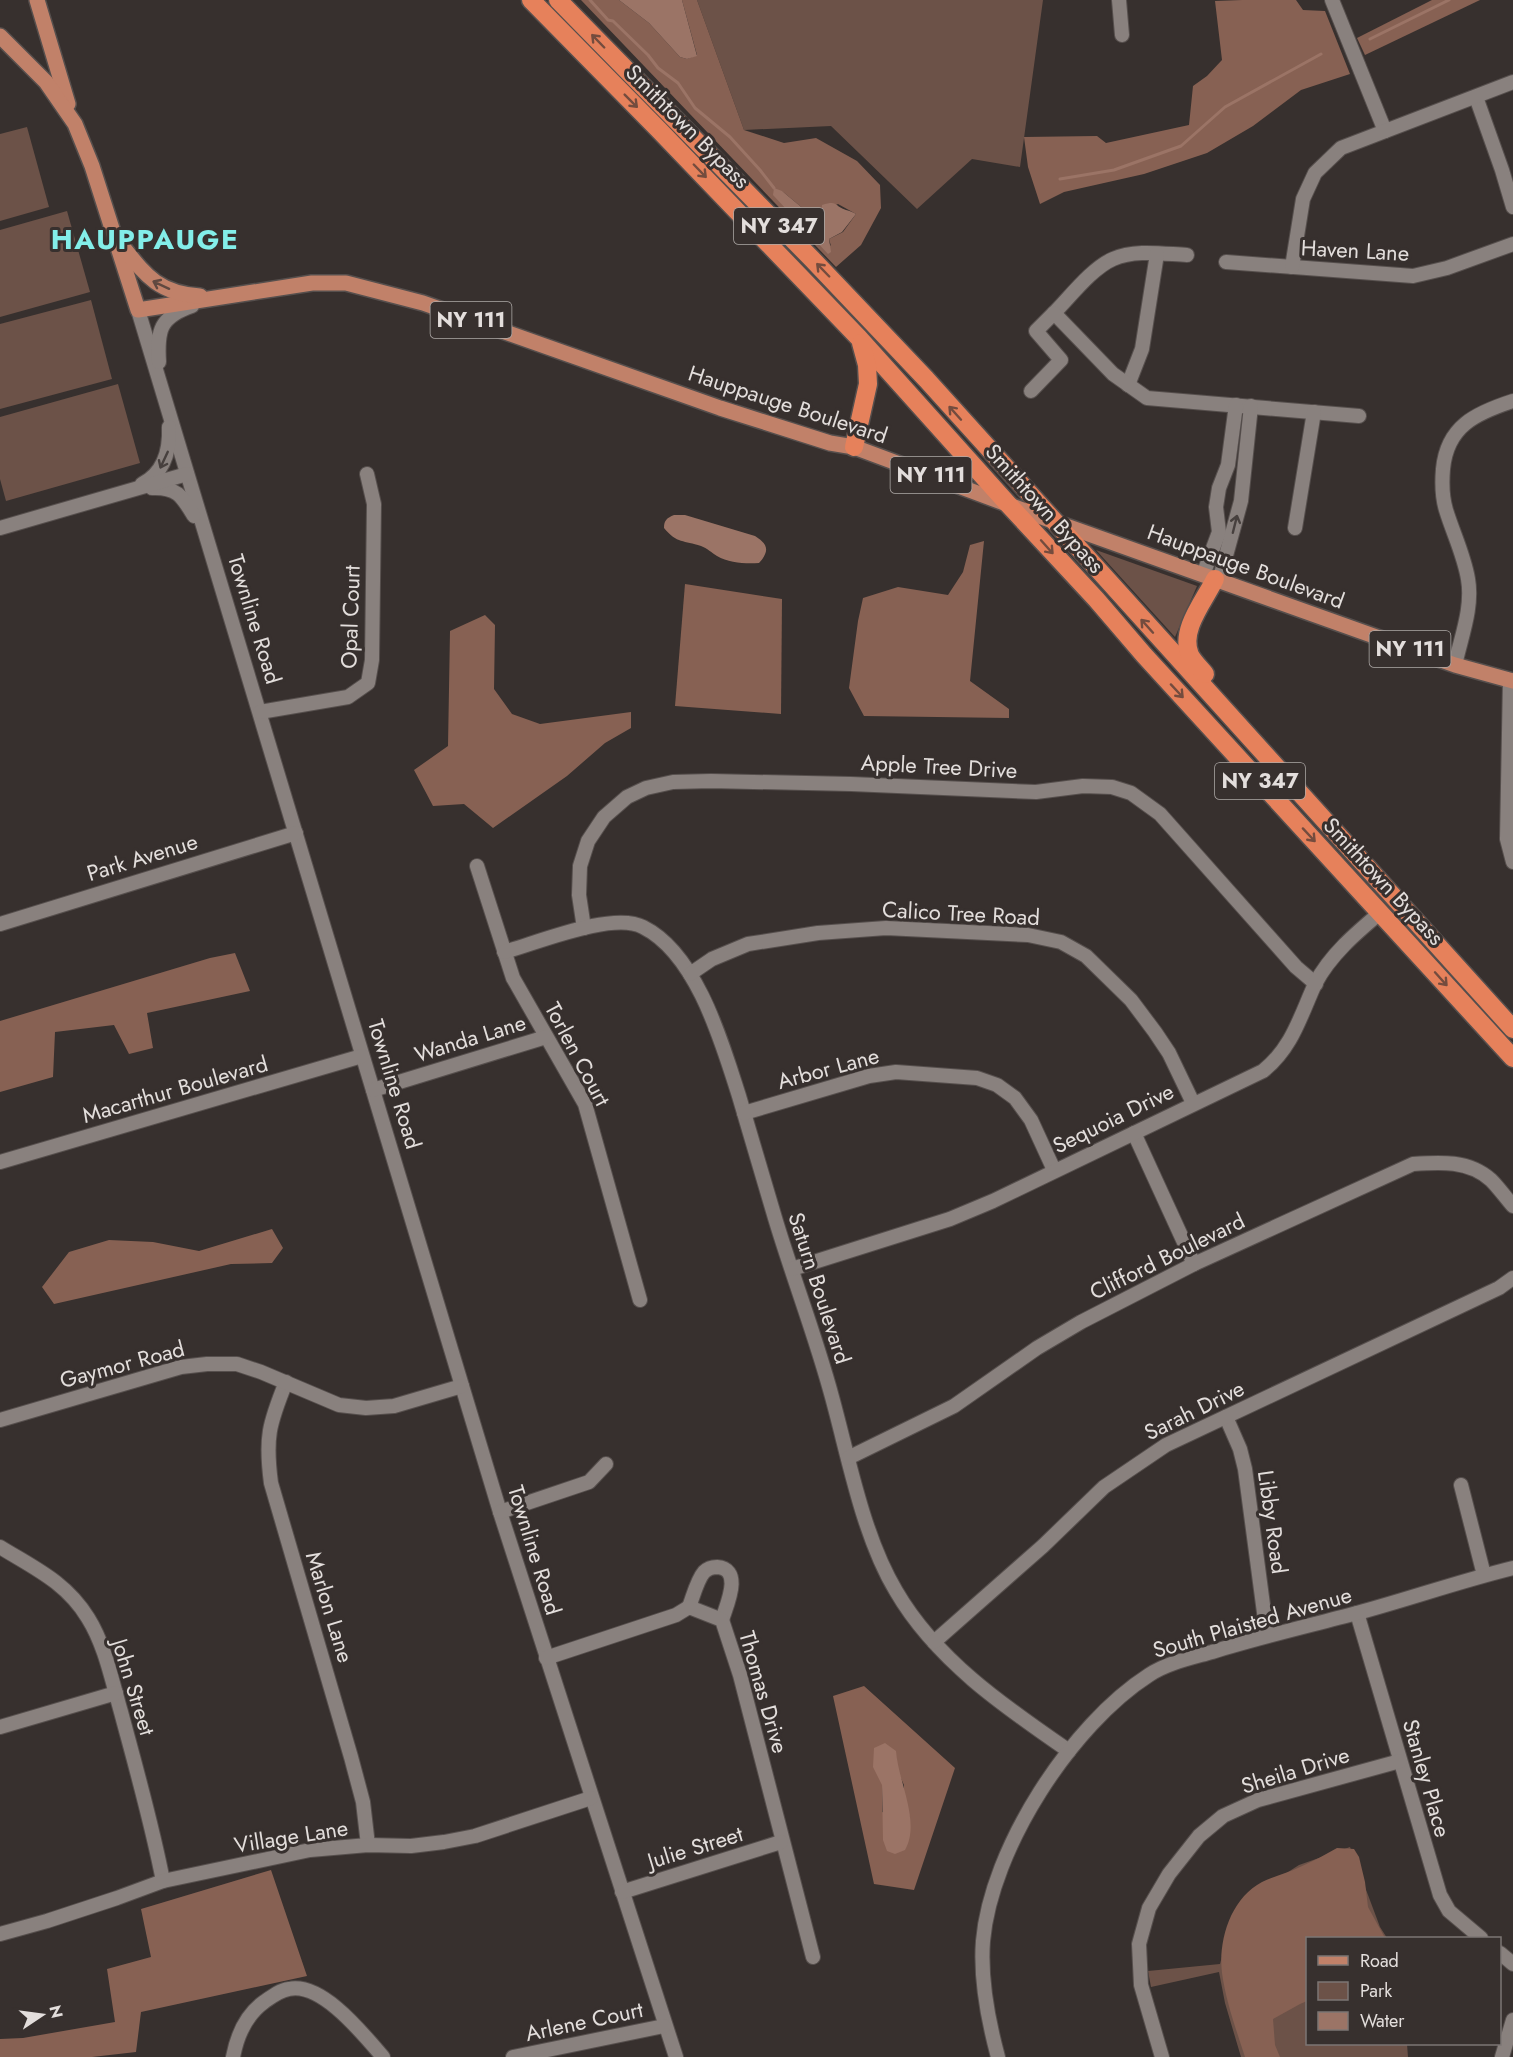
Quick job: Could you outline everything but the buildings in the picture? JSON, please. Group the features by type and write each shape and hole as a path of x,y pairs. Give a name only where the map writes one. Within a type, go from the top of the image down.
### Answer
{"highway":[{"name":"Smithtown Bypass","path":"531,0 860,338 1144,655 1513,1058"},
{"name":"Smithtown Bypass","path":"558,0 850,298 1513,1029"},
{"path":"854,447 868,384 867,365 860,338"},
{"path":"1212,578 1190,627 1188,641 1190,654 1241,720 1243,731"}],"main road":[{"name":"Townline Road","path":"37,0 75,124 92,166 138,310"},
{"name":"NY 111","path":"0,36 42,77"},
{"path":"42,77 54,57"},
{"name":"Townline Road","path":"42,77 75,124"},
{"name":"NY 111","path":"112,232 141,271 151,280 179,292 218,298"},
{"name":"Hauppauge Boulevard","path":"138,310 312,283 346,283 423,303 720,408 830,443 854,447 1055,522 1455,665 1512,681"}],"street":[{"path":"1119,0 1122,35"},
{"path":"1332,0 1384,131"},
{"path":"1292,267 1303,199 1315,173 1341,148 1513,82"},
{"path":"1476,96 1513,207"},
{"name":"Haven Lane","path":"1226,262 1413,276 1447,268 1513,244"},
{"path":"1031,391 1061,360 1036,331 1093,274 1112,259 1136,254 1187,255"},
{"path":"1128,385 1142,349 1157,254"},
{"path":"160,379 160,333 164,322 176,311 218,298"},
{"name":"Townline Road","path":"138,310 500,1512 676,2057"},
{"path":"1054,313 1113,374 1147,398 1359,416"},
{"path":"1455,665 1469,609 1468,581 1462,554 1445,507 1442,478 1445,453 1452,438 1465,423 1489,409 1513,401"},
{"path":"1212,578 1220,532 1216,507 1228,465 1236,405"},
{"path":"1212,578 1233,533 1242,485 1251,406"},
{"path":"1294,528 1314,412"},
{"path":"129,491 146,482 163,465 170,439 169,413"},
{"path":"0,528 187,474"},
{"name":"Opal Court","path":"260,712 348,697 368,683 372,660 374,504 367,474"},
{"path":"1222,480 1242,485"},
{"path":"129,491 162,487 175,490 183,498 205,532"},
{"path":"1512,681 1507,839 1513,862"},
{"name":"Apple Tree Drive","path":"584,928 579,895 580,866 588,842 604,817 627,797 646,788 673,782 711,781 851,783 1036,792 1083,786 1112,787 1131,793 1160,814 1296,967 1316,984"},
{"name":"Park Avenue","path":"0,924 296,832"},
{"name":"Torlen Court","path":"477,866 513,978 585,1104 640,1300"},
{"name":"Sequoia Drive","path":"792,1269 950,1219 1134,1134 1193,1103 1263,1071 1276,1061 1290,1042 1316,984 1329,962 1381,912"},
{"name":"Saturn Boulevard","path":"504,952 584,928 617,922 639,925 653,932 667,945 690,974 708,1008 722,1043 832,1396 867,1525 890,1581 897,1594 934,1642 962,1671 1069,1751"},
{"name":"Calico Tree Road","path":"690,974 712,958 748,944 818,933 886,928 1028,935 1061,942 1086,956 1131,1000 1169,1053 1193,1103"},
{"name":"Wanda Lane","path":"373,1090 546,1036"},
{"name":"Macarthur Boulevard","path":"0,1162 362,1056"},
{"name":"Arbor Lane","path":"744,1113 869,1076 887,1073 978,1078 997,1085 1015,1098 1031,1120 1054,1170"},
{"path":"1134,1134 1194,1264"},
{"name":"Clifford Boulevard","path":"848,1458 954,1407 1037,1348 1081,1322 1194,1264 1413,1164 1442,1162 1468,1166 1490,1179 1513,1206"},
{"name":"Sarah Drive","path":"934,1642 1043,1546 1104,1487 1138,1462 1166,1445 1499,1288 1513,1278"},
{"name":"Gaymor Road","path":"0,1420 181,1367 207,1364 237,1364 339,1405 366,1408 394,1406 462,1386"},
{"name":"Marlon Lane","path":"286,1382 272,1418 268,1439 271,1484 351,1757 363,1802 368,1845"},
{"name":"Libby Road","path":"1226,1418 1240,1449 1245,1469 1267,1635"},
{"path":"500,1512 588,1482 606,1464"},
{"path":"1461,1485 1484,1575"},
{"name":"John Street","path":"0,1547 54,1579 88,1617 100,1642 116,1693 152,1822 163,1881"},
{"path":"546,1658 676,1615 689,1607 703,1573 711,1567 722,1568 730,1575 733,1587 722,1620"},
{"name":"South Plaisted Avenue","path":"998,2057 990,2025 983,1977 983,1940 989,1907 1007,1851 1033,1804 1069,1751 1125,1693 1150,1674 1182,1661 1267,1635 1357,1613 1513,1568"},
{"name":"Thomas Drive","path":"689,1607 722,1620 740,1675 813,1957"},
{"name":"Stanley Place","path":"1357,1613 1440,1895 1449,1911 1480,1937"},
{"path":"0,1727 116,1693"},
{"name":"Sheila Drive","path":"1162,2057 1141,1984 1139,1944 1149,1908 1169,1874 1199,1836 1223,1816 1258,1800 1400,1761"},
{"name":"Village Lane","path":"0,1934 97,1905 163,1881 310,1850 368,1845 411,1846 476,1836 591,1798"},
{"name":"Julie Street","path":"622,1892 782,1842"},
{"path":"1501,1954 1513,1964"},
{"path":"233,2057 245,2023 258,2006 289,1989 317,1993 330,2002 383,2057"},
{"path":"1502,2057 1513,2020"},
{"name":"Arlene Court","path":"513,2057 664,2025"}],"green space":[{"path":"697,0 1043,0 1020,167 972,159 917,209 831,126 744,130"},
{"path":"27,127 49,207 0,221 0,134"},
{"path":"67,211 90,292 0,317 0,230"},
{"path":"91,300 112,379 0,409 0,324"},
{"path":"118,384 140,463 6,501 0,479 0,417"},
{"path":"1096,550 1197,586 1175,637"},
{"path":"1350,1847 1380,1927 1386,1937 1306,1937 1306,2045 1407,2045 1408,2057 1241,2057 1225,2003 1219,1972 1151,1987 1148,1971 1220,1964 1232,1918 1274,1881 1299,1865"}],"shaded area":[{"path":"581,0 619,0 649,23 680,57 687,59 697,55 682,0 697,0 744,130 784,143 816,138 857,161 880,185 881,208 861,245 836,267","holes":["782,191 818,221 821,220 820,212 838,204 856,214 843,232 829,239 831,246"]},
{"path":"1296,0 1303,10 1325,11 1350,74 1301,90 1253,126 1207,153 1144,174 1064,192 1040,204 1028,167 1024,137 1097,136 1106,143 1189,125 1193,86 1207,76 1222,60 1215,1"},
{"path":"1432,0 1480,0 1365,55 1357,38"},
{"path":"984,541 970,681 1009,709 1009,718 864,716 849,688 863,598 898,587 948,595 963,572 970,545"},
{"path":"685,584 782,599 781,714 675,706"},
{"path":"485,615 495,625 494,689 512,714 540,724 631,712 631,728 605,743 567,776 493,828 464,804 433,806 414,770 448,746 450,631"},
{"path":"235,953 250,991 147,1013 153,1048 129,1054 114,1025 55,1032 53,1077 0,1092 0,1021 210,958"},
{"path":"272,1229 283,1248 272,1263 231,1264 54,1304 42,1287 69,1252 109,1240 153,1242 199,1251"},
{"path":"864,1686 955,1768 914,1890 874,1884 833,1696","holes":["897,1764 904,1785 904,1796 910,1819 882,1812 882,1785"]},
{"path":"1337,1848 1354,1849 1359,1857 1368,1907 1384,1937 1306,1937 1306,2001 1273,2019 1275,2045 1280,2057 1245,2057 1222,1973 1222,1947 1229,1921 1242,1898 1251,1889 1262,1882"},
{"path":"271,1870 307,1976 141,2012 136,2052 92,2057 0,2057 0,2039 23,2038 115,2022 107,1969 151,1957 141,1909"}],"water":[{"path":"619,0 682,0 697,56 687,59 680,57 649,23"},
{"path":"774,188 782,191 818,221 821,220 822,205 827,204 834,203 856,214 842,232 829,239 831,252 828,254 773,195"},
{"path":"674,515 685,515 755,536 765,545 765,555 759,563 732,562 703,547 677,539 664,528 666,520"},
{"path":"885,1743 896,1751 910,1814 911,1827 905,1850 895,1854 887,1851 883,1840 882,1785 873,1767 874,1748"}],"waterway":[{"path":"590,0 608,20 613,21 648,55 658,68 678,83 695,108 730,137 774,188"},
{"path":"1370,39 1449,0"},
{"path":"1060,179 1114,170 1181,146 1225,107 1321,54"}],"district":[{"name":"HAUPPAUGE","path":"145,239"}]}
